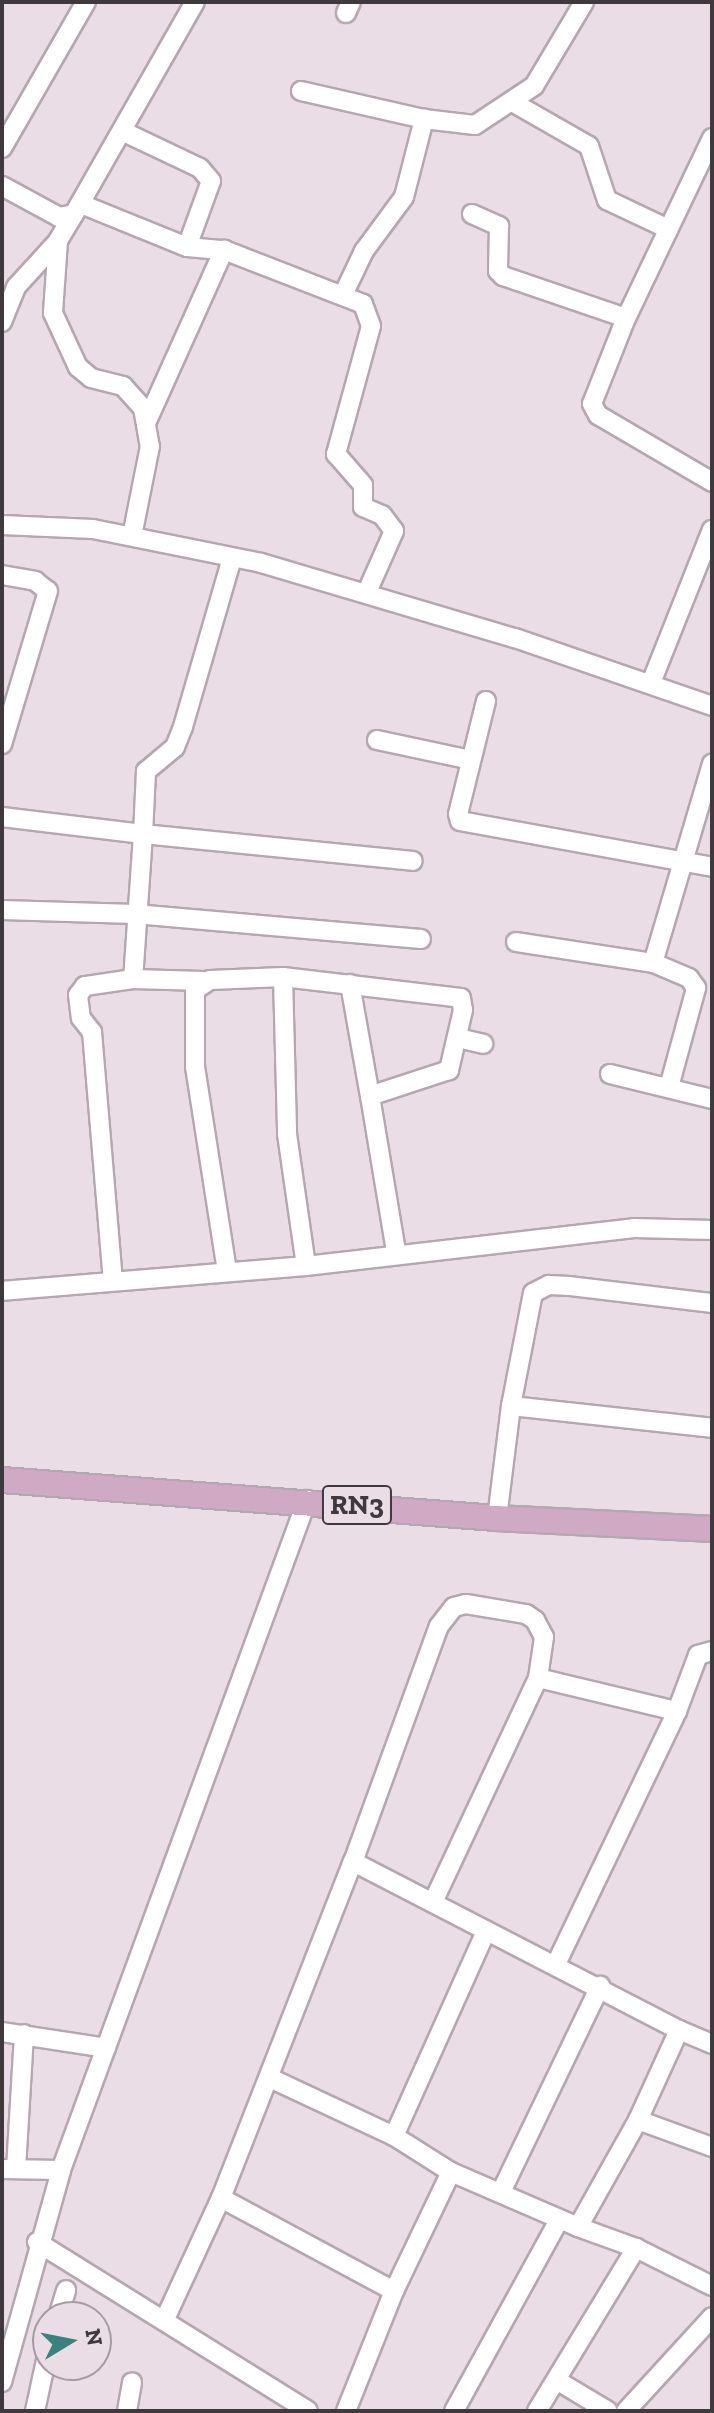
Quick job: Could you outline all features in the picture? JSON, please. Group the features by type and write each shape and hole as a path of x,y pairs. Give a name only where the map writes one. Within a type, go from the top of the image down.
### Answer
{"main road":[{"name":"RN3","path":"2,1480 307,1500 497,1518 712,1529"}],"street":[{"path":"2,148 86,2"},
{"path":"2,322 16,287 58,241 195,2"},
{"path":"301,91 424,119 475,125 514,103 546,71 584,2"},
{"path":"514,103 589,146 607,200 668,229"},
{"path":"343,295 364,251 404,197 424,119"},
{"path":"122,131 200,168 211,181 187,247"},
{"path":"712,138 626,318 593,397 594,411 712,482"},
{"path":"2,186 59,217 77,209 187,247 224,250 363,304 372,318 336,454 363,485 363,507 382,515 394,531 367,592"},
{"path":"472,214 499,226 498,271 503,276 626,318"},
{"path":"58,241 53,313 67,350 91,378 123,386 135,396 147,421 150,446 132,536"},
{"path":"147,421 224,250"},
{"path":"2,525 132,536 367,592 651,683 712,706"},
{"path":"651,683 712,530"},
{"path":"133,979 146,771 175,747 232,558"},
{"path":"2,575 35,581 48,591 2,744"},
{"path":"486,701 458,814 467,825 712,867"},
{"path":"377,740 471,760"},
{"path":"653,963 681,860 712,764"},
{"path":"2,817 413,861"},
{"path":"2,910 135,914 421,939"},
{"path":"516,942 653,963 689,978 696,988 669,1087"},
{"path":"113,1281 92,1032 81,1018 78,995 85,986 133,979 203,981 283,977 461,998 458,1038 452,1064 444,1074 370,1096"},
{"path":"283,977 287,1134 306,1266"},
{"path":"203,981 195,990 195,1067 227,1271"},
{"path":"350,984 396,1252"},
{"path":"458,1038 483,1044"},
{"path":"610,1074 712,1099"},
{"path":"2,1291 306,1266 396,1252 634,1228 712,1230"},
{"path":"497,1518 511,1406 533,1293 549,1285 569,1286 712,1303"},
{"path":"511,1406 712,1428"},
{"path":"2,2382 11,2307 307,1500"},
{"path":"165,2319 221,2198 270,2078 444,1615 466,1604 526,1614 544,1637 538,1678 434,1900"},
{"path":"556,1964 677,1711 698,1655 712,1651"},
{"path":"538,1678 677,1711"},
{"path":"353,1862 434,1900 486,1931 712,2044"},
{"path":"394,2136 486,1931"},
{"path":"501,2192 600,1986"},
{"path":"578,2227 638,2120 679,2030"},
{"path":"2,2032 106,2048"},
{"path":"24,2034 9,2169 61,2170"},
{"path":"270,2078 394,2136 451,2172 501,2192 558,2222 636,2248 712,2286"},
{"path":"638,2120 712,2147"},
{"path":"346,2411 394,2291 451,2172"},
{"path":"221,2198 394,2291"},
{"path":"454,2411 558,2222"},
{"path":"37,2242 308,2411"},
{"path":"537,2411 636,2248"},
{"path":"63,2301 66,2290"},
{"path":"626,2411 712,2317"},
{"path":"35,2411 42,2381"},
{"path":"558,2381 608,2411"},
{"path":"127,2411 132,2382"}]}
